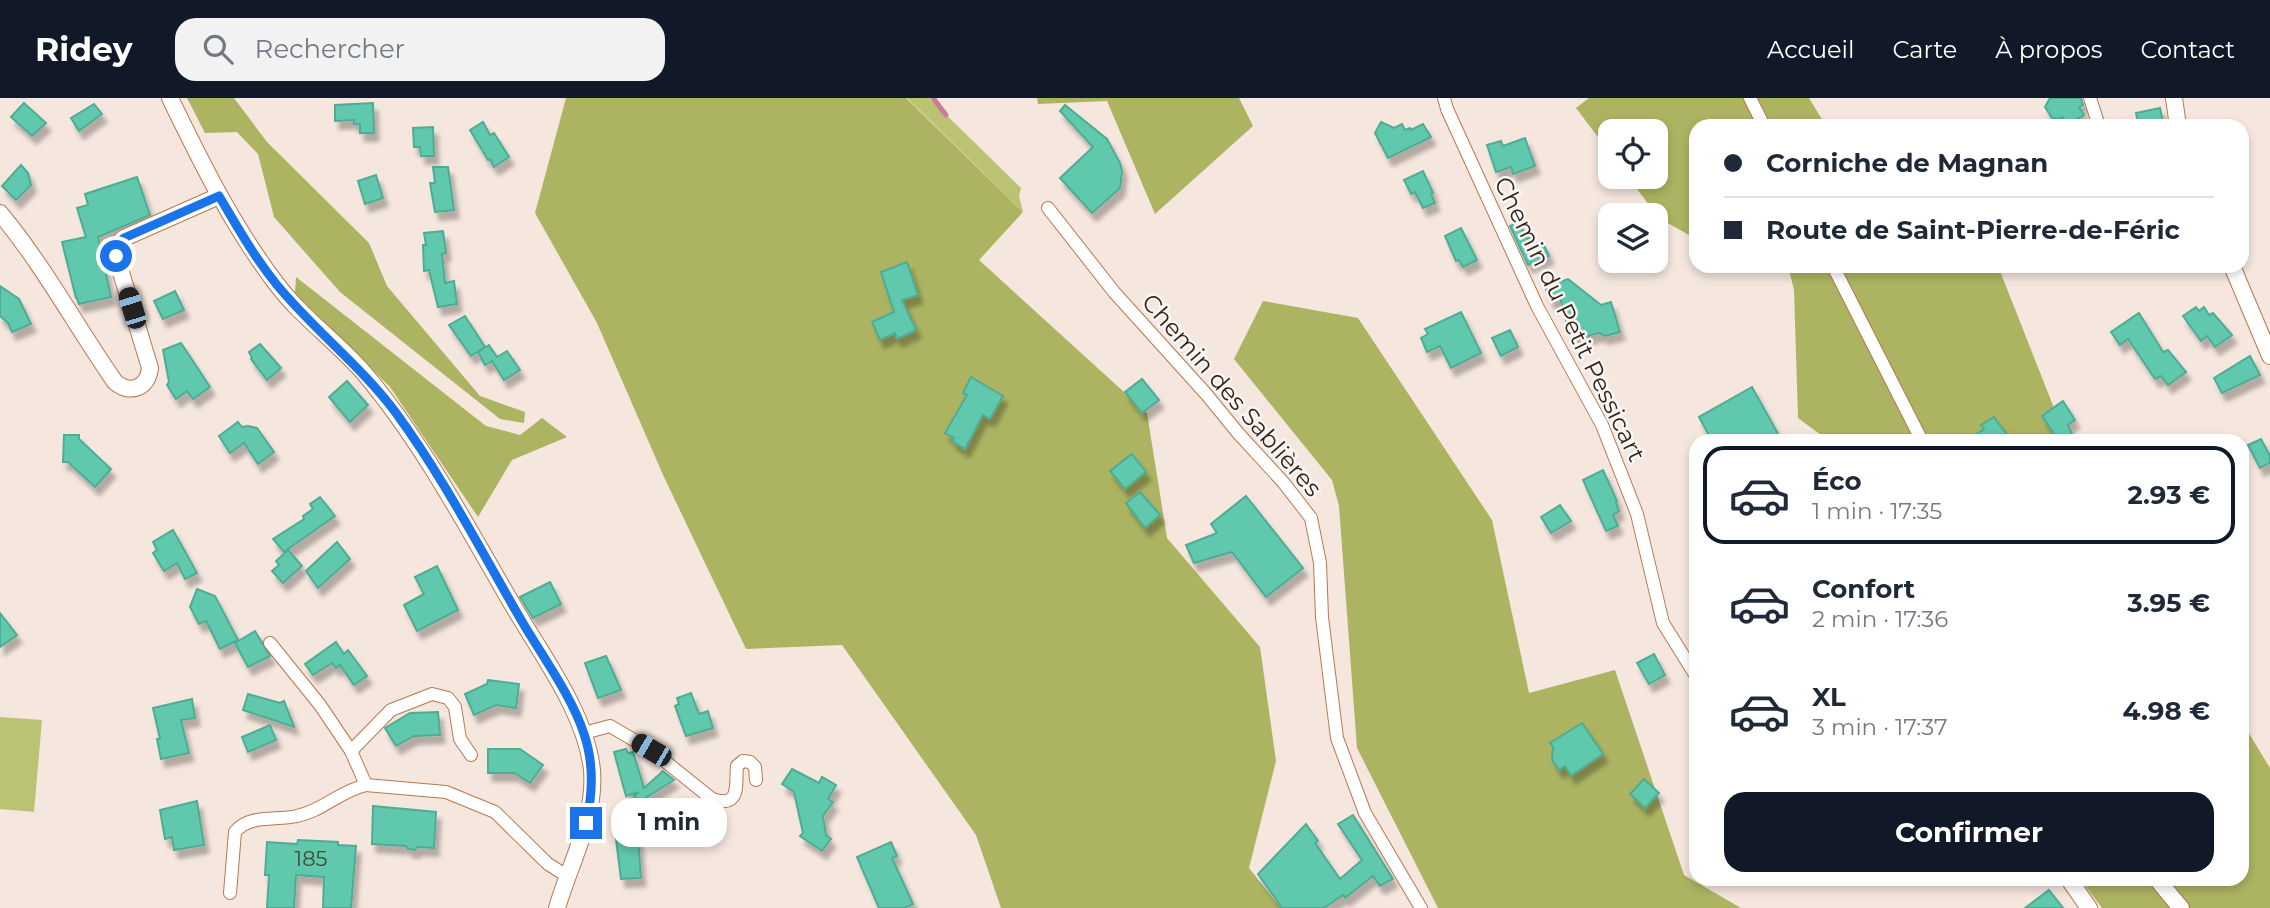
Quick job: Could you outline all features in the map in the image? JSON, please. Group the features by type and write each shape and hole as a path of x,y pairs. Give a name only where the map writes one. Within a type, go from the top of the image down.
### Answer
{"street":[{"path":"170,98 219,196 253,253 277,286 362,371 396,414 490,566 569,702 584,733 592,771 592,799 558,908"},
{"name":"Chemin du Petit Pessicart","path":"1444,98 1537,306 1602,425 1637,514 1663,623 1689,665"},
{"path":"1750,98 1760,119"},
{"path":"2090,98 2097,119"},
{"path":"2174,98 2177,119"},
{"path":"0,213 36,258 115,382 121,387 134,389 145,382 150,368 116,256 117,245 124,238 219,196"},
{"name":"Chemin des Sablières","path":"1048,208 1114,292 1283,482 1311,518 1320,563 1322,617 1337,738 1365,813 1421,908"},
{"path":"1837,273 1918,434"},
{"path":"2235,273 2270,356"},
{"path":"270,643 320,705 351,751 366,785"},
{"path":"351,751 391,710 432,694 447,698 455,707 460,739 471,755"},
{"path":"584,733 610,726 651,750 712,799 721,802 731,799 739,788 737,766 743,761 750,762 755,767 756,780"},
{"path":"230,892 235,832 240,825 312,812 349,789 366,785 446,792 495,812 548,864 566,876"},
{"path":"2074,886 2089,908"},
{"path":"2163,886 2181,908"}],"green space":[{"path":"187,98 234,98 267,142 369,243 387,286 480,396 525,412 524,423 500,419 340,292 274,217 258,154 237,132 205,133"},
{"path":"566,98 906,98 1023,212 979,260 1147,413 1167,538 1260,647 1276,761 1249,868 1281,908 1001,908 976,835 842,645 746,649 664,477 597,323 535,213"},
{"path":"907,98 929,98 1021,188 1019,196 1023,212"},
{"path":"1037,98 1239,98 1253,126 1155,214 1107,101 1038,104"},
{"path":"1589,98 1809,98 1822,119 1689,119 1689,235 1668,223 1668,203 1648,203 1637,189 1668,189 1668,119 1598,119 1598,137 1576,108"},
{"path":"1790,273 2001,273 2064,434 1820,434 1798,418 1794,290"},
{"path":"296,277 486,426 520,435 542,418 567,437 512,460 478,517 390,387 295,293"},
{"path":"1263,301 1358,318 1492,520 1529,693 1615,670 1684,875 1689,878 1689,886 1703,886 1741,908 1438,908 1357,748 1339,506 1332,480 1234,359"},
{"path":"0,717 42,720 34,812 0,809"},
{"path":"2249,734 2270,768 2270,908 2102,908 2085,886 2249,886"}],"building":[{"path":"2050,98 2081,98 2083,105 2079,107 2084,115 2077,119 2052,118 2045,107"},
{"path":"24,103 46,123 32,136 11,117"},
{"path":"373,103 374,133 360,133 360,124 354,124 354,120 335,121 335,105"},
{"path":"94,104 102,114 79,131 71,118"},
{"path":"1065,105 1107,139 1122,171 1120,188 1092,213 1060,178 1093,147 1060,111"},
{"path":"2160,108 2162,119 2137,119 2136,113"},
{"path":"483,122 490,135 494,133 509,157 494,167 470,130"},
{"path":"1381,122 1394,128 1402,124 1405,130 1423,124 1431,137 1388,158 1375,133"},
{"path":"433,127 434,156 421,156 420,147 414,147 413,128"},
{"path":"1525,138 1535,166 1513,174 1511,167 1496,172 1487,145 1501,141 1503,146"},
{"path":"21,165 28,173 31,185 16,200 2,186"},
{"path":"433,167 448,167 454,210 435,212 430,183 435,183"},
{"path":"1423,171 1435,203 1423,208 1415,192 1411,194 1404,180"},
{"path":"376,175 383,198 365,204 358,181"},
{"path":"137,177 150,215 98,237 111,297 79,304 62,242 86,237 77,208 88,205 85,194"},
{"path":"1519,222 1527,239 1533,237 1537,245 1543,243 1549,256 1528,265 1510,226"},
{"path":"1461,228 1477,260 1463,267 1459,260 1456,261 1445,236"},
{"path":"443,231 446,253 442,254 445,283 454,281 457,304 438,307 429,270 424,271 423,245 426,245 424,233"},
{"path":"907,262 918,295 902,300 916,330 897,339 895,333 880,340 872,322 894,312 881,272"},
{"path":"1568,279 1601,305 1611,302 1620,332 1605,336 1599,333 1575,339 1570,327 1568,328 1560,298 1551,302 1545,287"},
{"path":"0,286 19,299 31,324 12,332 8,323 0,316"},
{"path":"175,291 184,310 163,319 154,301"},
{"path":"2196,307 2199,311 2204,307 2209,315 2213,313 2232,335 2215,347 2207,336 2201,341 2183,316"},
{"path":"1461,312 1481,353 1451,368 1440,346 1427,352 1421,338 1428,334 1425,329"},
{"path":"2139,313 2163,352 2168,350 2186,372 2168,385 2161,376 2155,379 2128,339 2120,345 2111,332"},
{"path":"465,316 485,347 471,356 449,325"},
{"path":"1510,330 1518,347 1501,356 1492,338"},
{"path":"181,343 210,387 193,399 187,391 176,399 167,385 169,382 163,350"},
{"path":"260,344 281,368 267,380 251,359 249,352"},
{"path":"489,345 497,357 507,351 520,370 504,380 492,361 485,365 478,352"},
{"path":"2250,356 2260,375 2222,393 2214,378"},
{"path":"971,377 1003,396 990,419 983,415 965,449 945,433 967,395 963,393"},
{"path":"1142,379 1159,400 1142,413 1125,392"},
{"path":"347,381 368,405 350,422 329,397"},
{"path":"1752,387 1778,434 1708,434 1699,417"},
{"path":"2063,401 2075,420 2068,425 2072,434 2054,434 2042,416"},
{"path":"1994,417 2006,434 1976,434 1984,429 1981,425"},
{"path":"238,422 242,427 257,428 274,452 258,464 244,443 230,453 219,436"},
{"path":"64,435 79,435 79,439 111,469 95,487 68,462 63,462"},
{"path":"2261,439 2270,456 2270,463 2260,468 2249,445"},
{"path":"1132,454 1146,472 1125,489 1110,471"},
{"path":"1603,470 1619,511 1613,515 1618,526 1606,531 1583,480"},
{"path":"1140,492 1160,515 1145,528 1126,503"},
{"path":"1246,496 1303,568 1266,597 1232,552 1194,563 1186,545 1217,533 1211,524"},
{"path":"320,497 335,516 284,552 273,539 304,519 303,516 313,509 310,504"},
{"path":"1560,505 1571,521 1551,533 1541,517"},
{"path":"173,530 197,573 185,579 177,563 164,571 153,553 157,550 153,542"},
{"path":"337,542 350,559 318,588 306,571"},
{"path":"288,550 302,566 283,583 272,571 279,565 276,561"},
{"path":"437,566 458,610 417,631 404,605 424,594 415,577"},
{"path":"550,582 561,604 533,618 520,597"},
{"path":"197,589 215,596 238,640 220,649 206,621 199,624 190,607"},
{"path":"0,613 17,635 0,647"},
{"path":"255,631 270,656 248,667 235,643"},
{"path":"336,642 344,654 348,650 367,676 354,685 340,665 336,668 332,663 313,675 305,664"},
{"path":"1654,654 1665,675 1649,684 1637,663"},
{"path":"606,656 621,690 598,698 585,663"},
{"path":"488,680 519,684 516,708 496,705 474,715 465,694 487,684"},
{"path":"691,693 699,714 708,711 713,728 686,736 675,706 679,704 677,698"},
{"path":"248,694 280,703 284,701 294,727 243,710"},
{"path":"192,699 195,718 181,720 189,753 161,759 157,739 160,739 153,708"},
{"path":"438,712 440,735 414,736 396,746 385,728 410,713"},
{"path":"1582,723 1603,754 1571,776 1565,766 1559,770 1552,760 1553,747 1550,743"},
{"path":"270,725 276,740 248,752 242,737"},
{"path":"488,749 520,749 543,765 530,783 514,773 488,773"},
{"path":"626,749 628,753 633,752 644,788 663,771 674,780 639,802 634,796 639,792 626,796 614,752"},
{"path":"792,769 819,783 822,777 836,785 828,799 833,802 823,816 826,835 831,839 822,851 800,836 803,833 794,792 782,784"},
{"path":"1644,779 1659,793 1645,808 1630,794"},
{"path":"197,801 204,845 174,850 172,837 165,839 160,810"},
{"path":"373,806 436,812 434,848 417,847 415,850 406,846 372,844"},
{"path":"1353,815 1393,879 1380,886 1373,876 1345,898 1343,895 1324,908 1282,908 1258,874 1306,824 1318,841 1315,843 1340,879 1362,860 1338,824"},
{"path":"638,838 641,878 621,879 616,839"},
{"path":"298,840 338,842 338,845 356,846 351,908 323,908 324,877 296,875 294,908 267,908 267,842 297,844"},
{"path":"891,842 897,856 892,858 913,904 904,908 879,908 857,857"},
{"path":"2049,890 2063,908 2025,908"}],"waterway":[{"path":"933,98 946,115"}],"route":[{"path":"116,256 117,245 124,238 219,196 242,236 277,286 362,371 396,414 508,597 584,733 592,771 592,799 586,823"}]}
